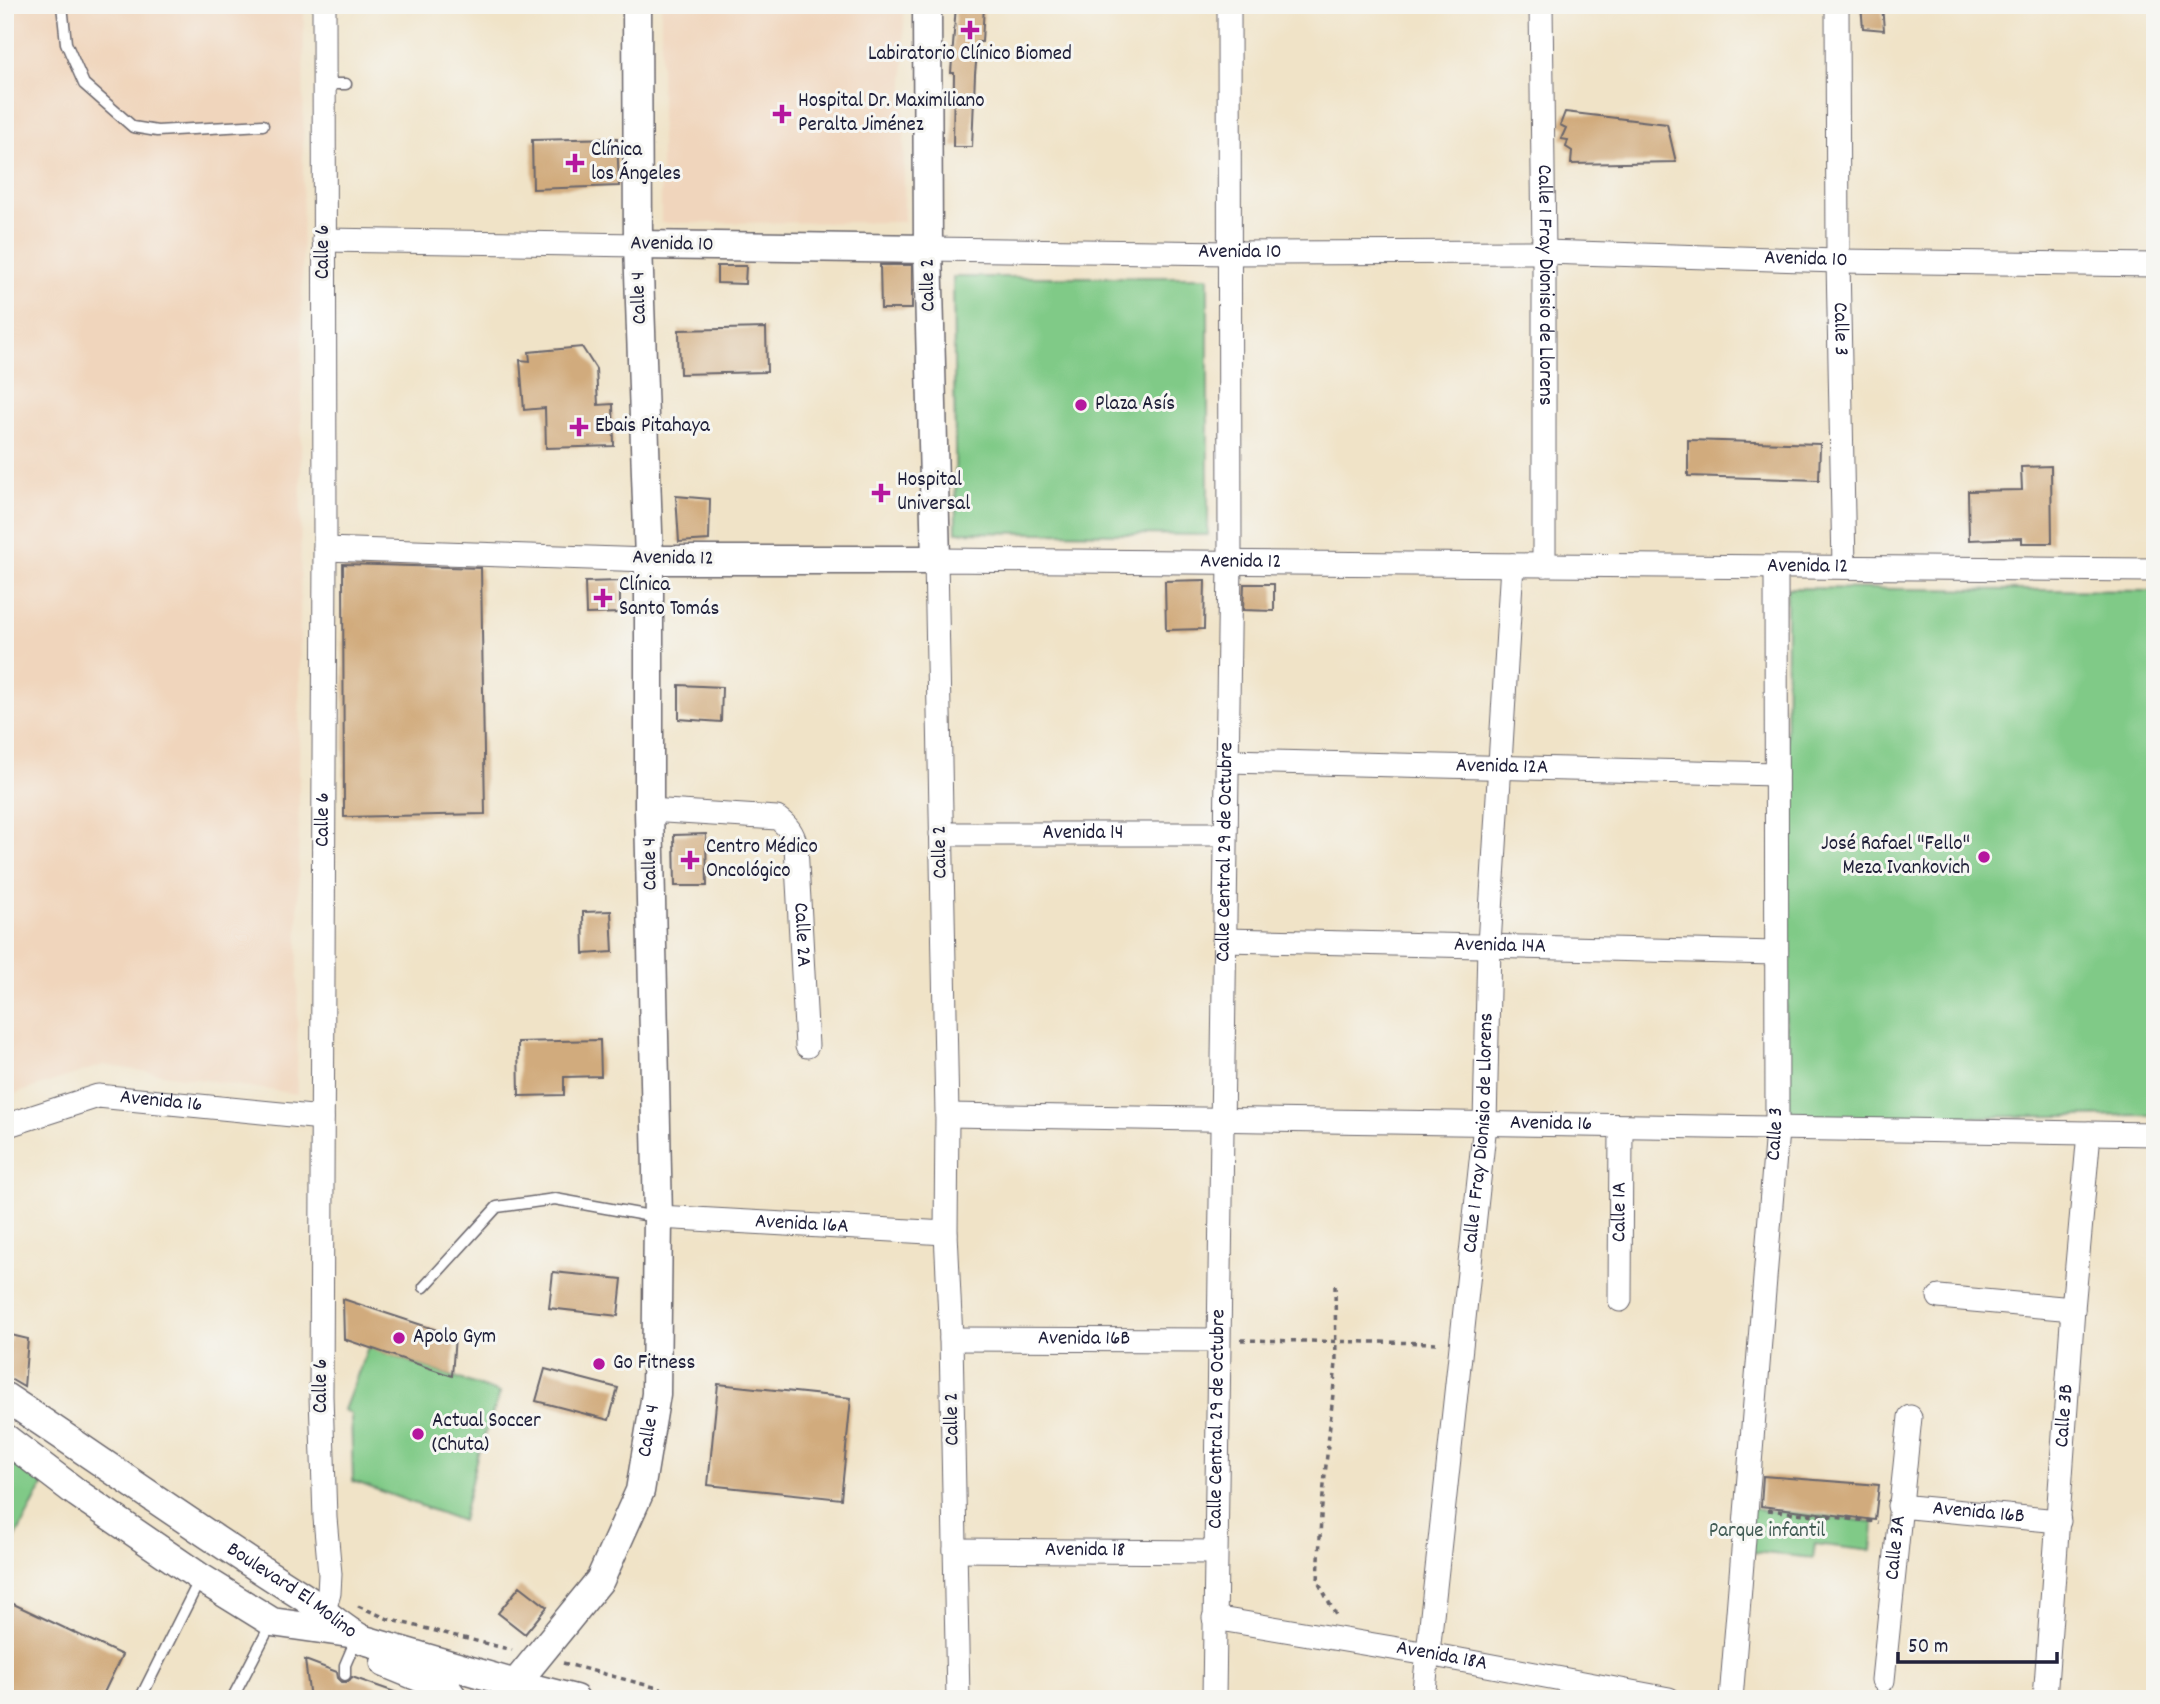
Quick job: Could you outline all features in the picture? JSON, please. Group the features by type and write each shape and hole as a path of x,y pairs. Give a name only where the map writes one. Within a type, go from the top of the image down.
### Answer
{"street":[{"name":"Calle 6","path":"321,1620 329,1593 330,1574 325,1518 321,1396 324,240 336,84 324,5"},
{"name":"Calle 4","path":"510,1691 600,1580 640,1491 656,1394 658,1217 649,810 649,559 638,244 637,5"},
{"name":"Calle 2","path":"927,5 928,249 947,1115 946,1233 951,1339 958,1699"},
{"name":"Calle Central 29 de Octubre","path":"1214,1699 1213,1618 1230,562 1229,5"},
{"name":"Calle 1 Fray Dionisio de Llorens","path":"1541,5 1544,565"},
{"name":"Calle 3","path":"1837,5 1838,261 1844,567"},
{"name":"Avenida 10","path":"324,240 1230,253 1544,252 1838,261 2155,265"},
{"name":"Avenida 12","path":"325,549 649,559 2155,570"},
{"name":"Calle 1 Fray Dionisio de Llorens","path":"1423,1699 1485,1124 1489,945 1513,565"},
{"name":"Calle 3","path":"1731,1699 1777,1130 1776,569"},
{"name":"Avenida 12A","path":"1227,761 1776,774"},
{"name":"Calle 2A","path":"649,810 776,818 787,825 796,846 807,1046"},
{"name":"Avenida 14","path":"941,834 1225,834"},
{"name":"Avenida 14A","path":"1224,940 1776,953"},
{"name":"Avenida 16","path":"5,1126 99,1096 322,1118"},
{"name":"Avenida 16","path":"947,1115 2155,1134"},
{"name":"Calle 1A","path":"1620,1300 1621,1127"},
{"name":"Calle 3B","path":"2045,1699 2073,1309 2089,1133"},
{"name":"Avenida 16A","path":"658,1217 946,1233"},
{"path":"1939,1297 2073,1309"},
{"name":"Avenida 16B","path":"951,1339 1218,1339"},
{"name":"Boulevard El Molino","path":"5,1397 256,1567 321,1620 357,1637 383,1662 446,1688 454,1699"},
{"name":"Calle 3A","path":"1882,1680 1910,1417"},
{"name":"Boulevard El Molino","path":"5,1438 77,1493 201,1578 272,1622 321,1620"},
{"name":"Avenida 16B","path":"1899,1515 2059,1521"},
{"name":"Avenida 18","path":"955,1550 1214,1552"},
{"name":"Avenida 18A","path":"1213,1618 1428,1654 1669,1699"},
{"path":"357,1637 510,1691 575,1699"}],"lane":[{"path":"62,5 66,43 84,83 133,127 157,131 263,125"},
{"path":"424,1287 497,1206 555,1199 658,1217"},
{"path":"140,1699 201,1578"},
{"path":"232,1699 272,1622"},
{"path":"345,1675 345,1665 357,1637"}],"path":[{"path":"1335,1285 1336,1363 1321,1516 1318,1583 1353,1642"},
{"path":"1218,1339 1462,1343"},
{"path":"1746,1508 1899,1515"}],"shaded area":[{"path":"18,5 304,5 297,1094 103,1065 5,1097 5,86 9,84"},
{"name":"Hospital Dr. Maximiliano Peralta Jiménez","path":"661,5 904,5 904,222 661,223"}],"green space":[{"name":"Plaza Asís","path":"953,277 1208,277 1208,535 956,532"},
{"path":"1787,588 2155,591 2155,1115 1785,1119"},
{"name":"Actual Soccer (Chuta)","path":"368,1347 500,1393 477,1456 462,1521 353,1481 351,1414 344,1410"},
{"path":"5,1457 44,1483 5,1558"},
{"name":"Parque infantil","path":"1746,1508 1874,1522 1872,1551 1815,1544 1813,1558 1743,1551"}],"building":[{"path":"956,5 984,5 982,42 978,42 975,74 972,147 953,147 954,73 951,73"},
{"path":"1861,5 1882,5 1884,30 1863,28"},
{"path":"1565,112 1667,124 1676,162 1571,164 1572,151 1566,147 1568,140 1561,139 1566,128 1560,125"},
{"name":"Clínica los Ángeles","path":"617,138 619,186 533,189 532,140"},
{"path":"880,265 912,265 912,309 881,309"},
{"path":"717,266 746,266 745,284 717,283"},
{"path":"766,328 767,372 680,374 679,330"},
{"path":"582,347 596,369 598,405 613,404 614,446 546,448 545,408 524,410 520,360 530,361 529,352"},
{"path":"1688,440 1820,444 1819,480 1688,476"},
{"path":"2051,466 2052,543 2022,543 2022,538 1969,540 1968,491 2022,490 2021,467"},
{"path":"676,496 710,499 709,540 679,542"},
{"path":"343,564 481,568 485,814 344,817"},
{"path":"1205,580 1204,629 1166,630 1165,581"},
{"name":"Clínica Santo Tomás","path":"620,581 620,613 586,614 585,582"},
{"path":"1244,584 1274,584 1274,611 1243,610"},
{"path":"679,685 722,687 721,722 679,719"},
{"name":"Centro Médico Oncológico","path":"706,834 707,886 675,886 674,835"},
{"path":"611,911 613,952 584,954 583,912"},
{"path":"600,1040 601,1076 564,1077 564,1095 519,1096 518,1042"},
{"path":"553,1272 622,1279 618,1316 549,1308"},
{"name":"Apolo Gym","path":"343,1299 455,1336 452,1376 344,1339"},
{"path":"11,1335 28,1339 24,1387 5,1376 5,1360"},
{"path":"545,1369 618,1388 609,1420 536,1401"},
{"path":"718,1384 851,1398 841,1499 708,1485"},
{"path":"1763,1476 1879,1485 1875,1520 1761,1506"},
{"path":"520,1586 547,1607 525,1634 498,1613"},
{"path":"5,1600 122,1655 101,1699 5,1699"},
{"path":"305,1660 337,1672 342,1682 348,1682 352,1677 406,1696 406,1699 310,1699"}],"place":[{"name":"Labiratorio Clínico Biomed","path":"970,30"},
{"name":"Hospital Dr. Maximiliano Peralta Jiménez","path":"782,114"},
{"name":"Clínica los Ángeles","path":"575,163"},
{"name":"Plaza Asís","path":"1081,405"},
{"name":"Ebais Pitahaya","path":"579,427"},
{"name":"Hospital Universal","path":"881,493"},
{"name":"Clínica Santo Tomás","path":"603,598"},
{"name":"José Rafael \"Fello\" Meza Ivankovich","path":"1984,857"},
{"name":"Centro Médico Oncológico","path":"690,860"},
{"name":"Apolo Gym","path":"399,1338"},
{"name":"Go Fitness","path":"599,1364"},
{"name":"Actual Soccer (Chuta)","path":"418,1434"}]}
